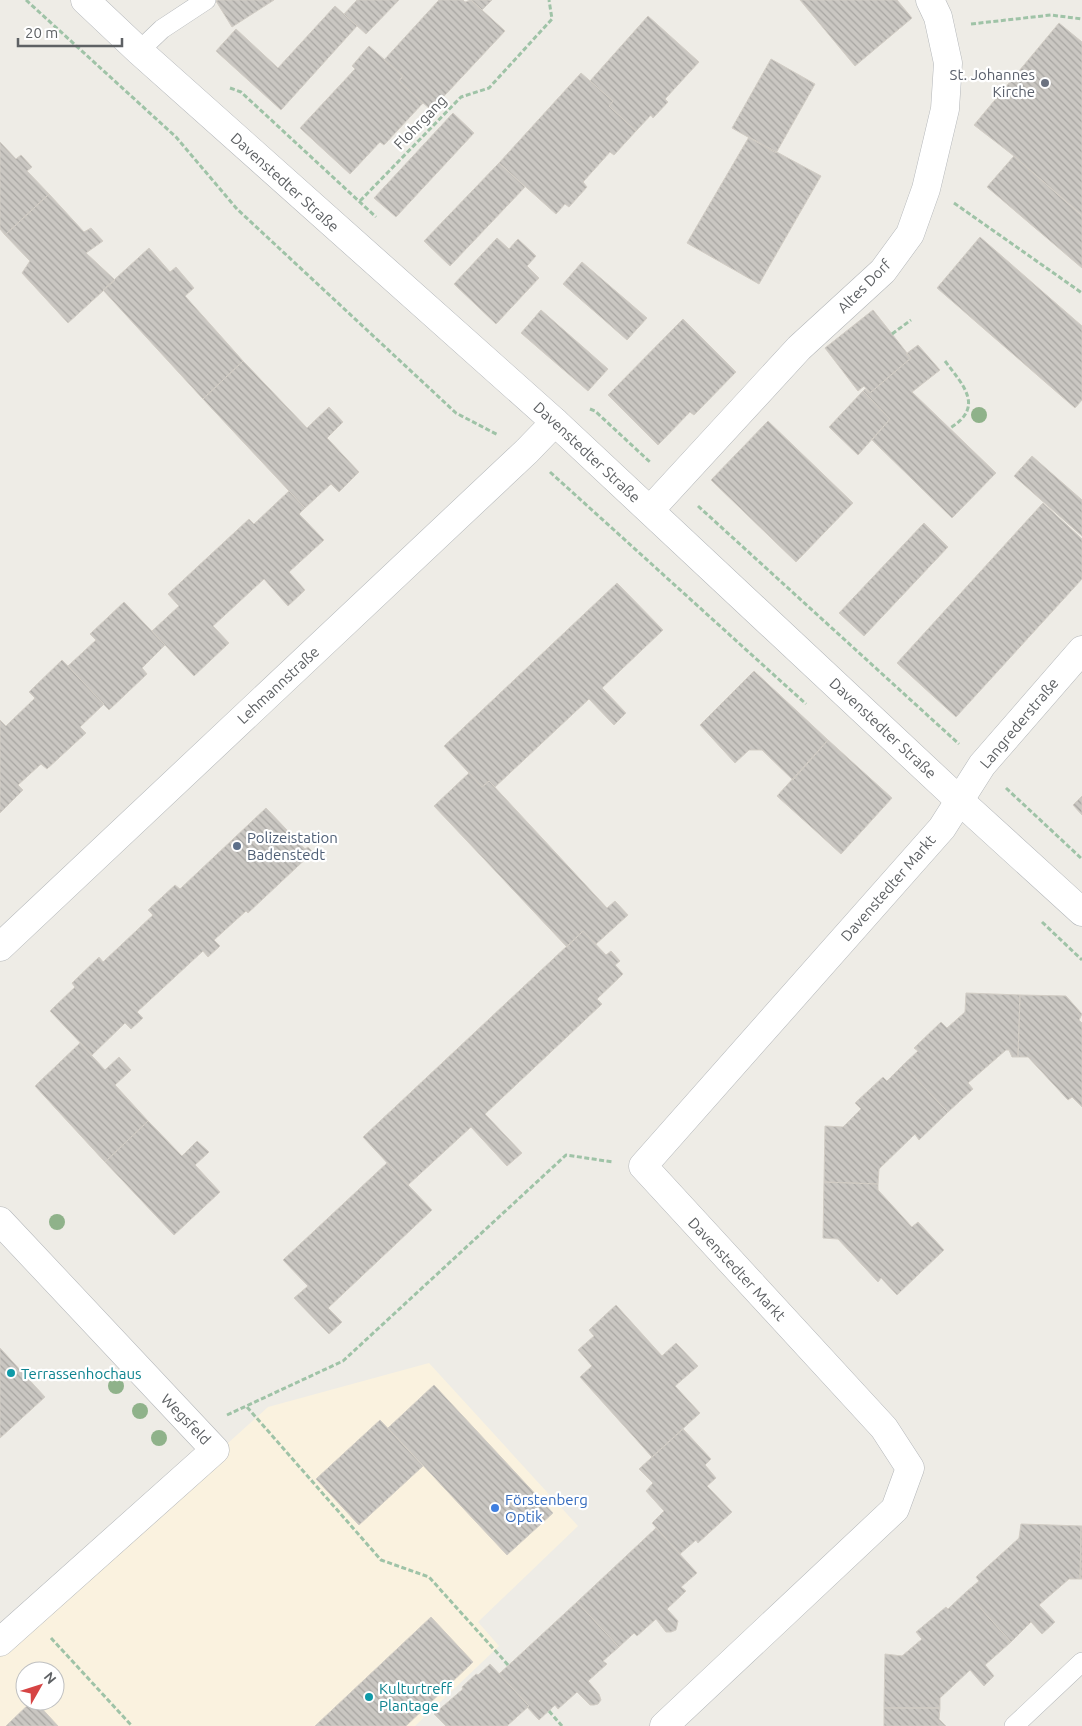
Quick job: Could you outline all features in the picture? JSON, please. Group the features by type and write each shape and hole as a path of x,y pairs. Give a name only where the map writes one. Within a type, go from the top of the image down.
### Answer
{"street":[{"name":"Davenstedter Straße","path":"85,0 139,51 555,422 959,800 1082,912"},
{"name":"Altes Dorf","path":"650,510 799,348 883,271 910,234 926,189 945,109 948,63 938,17 930,0"},
{"name":"Lehmannstraße","path":"0,947 527,451 555,422"},
{"name":"Langrederstraße","path":"959,800 982,765 1082,650"},
{"name":"Davenstedter Markt","path":"664,1726 895,1509 910,1468 884,1428 643,1166 942,828 959,800"},
{"name":"Wegsfeld","path":"0,1221 215,1450 0,1642"}],"lane":[{"path":"139,51 162,29 206,0"},
{"path":"1014,1726 1082,1662"}],"path":[{"path":"26,0 176,137 237,209 456,413 527,451 810,708"},
{"name":"Flohrgang","path":"360,201 461,97 489,88 552,19 549,0"},
{"path":"940,28 1051,15 1082,19"},
{"path":"926,189 945,196 1082,293"},
{"path":"892,334 911,320"},
{"path":"945,361 967,390 968,401 967,413 962,420 950,428"},
{"path":"1040,920 1082,960"},
{"path":"194,1428 247,1407 343,1361 566,1155 643,1166"},
{"path":"247,1407 381,1560 429,1577 509,1666"},
{"path":"30,1615 132,1726"},
{"path":"549,1711 562,1726"}],"shaded area":[{"path":"429,1363 578,1526 478,1622 499,1646 415,1726 0,1726 0,1649 268,1407"}],"building":[{"path":"274,0 232,27 216,1"},
{"path":"357,0 399,0 366,34 344,14"},
{"path":"439,0 463,0 465,2 471,0 505,31 431,110 399,81 403,76 384,60"},
{"path":"471,0 492,0 482,10"},
{"path":"800,0 897,0 912,18 855,66"},
{"path":"335,6 357,26 281,110 216,51 236,29 278,68"},
{"path":"648,16 699,62 665,99 668,102 653,118 651,115 636,131 609,106 613,101 590,81"},
{"name":"St. Johannes Kirche","path":"1059,23 1082,42 1082,215 1014,156 974,125"},
{"path":"369,46 403,76 399,81 423,103 384,145 380,142 350,174 300,128 355,69 352,66"},
{"path":"771,59 815,84 776,153 732,128"},
{"path":"581,73 613,101 609,106 636,131 614,155 610,152 583,182 587,187 569,207 565,204 556,214 499,163"},
{"path":"453,113 474,133 396,217 374,198"},
{"path":"749,137 821,176 759,284 687,243"},
{"path":"0,142 16,159 21,155 32,167 27,171 49,194 5,235 0,229"},
{"path":"1014,156 1082,216 1082,268 987,187"},
{"path":"499,163 525,187 450,266 424,241"},
{"path":"49,194 84,232 91,228 103,241 86,253 115,280 68,323 22,273 30,261 5,235"},
{"path":"980,237 1082,326 1082,400 1075,408 937,288"},
{"path":"497,238 509,249 518,239 536,256 527,266 539,278 496,324 454,284"},
{"path":"149,248 170,272 176,267 194,288 185,296 243,361 203,399 103,290"},
{"path":"582,262 647,318 627,340 563,284"},
{"path":"541,310 608,369 588,391 521,333"},
{"path":"873,310 911,358 870,393 864,386 858,391 825,348"},
{"path":"683,319 736,372 694,415 690,412 658,445 608,395"},
{"path":"918,345 940,370 912,392 996,473 952,518 872,440 890,419 863,391 865,389 870,393 911,358 906,354"},
{"path":"243,361 307,428 329,407 343,422 327,438 359,472 339,492 331,484 305,508 203,399"},
{"path":"863,391 890,419 858,455 829,427"},
{"path":"768,421 853,503 796,562 711,480"},
{"path":"1032,456 1082,500 1082,536 1014,476"},
{"path":"289,491 305,508 299,514 324,540 289,572 305,590 288,606 264,579 213,626 229,643 194,676 152,631 179,606 168,594 249,519 254,524"},
{"path":"1043,503 1082,539 1082,579 956,717 897,663"},
{"path":"924,523 948,547 864,636 839,613"},
{"path":"617,583 663,630 602,688 626,713 614,725 589,699 495,787 489,781 482,787 444,746"},
{"path":"124,602 165,645 142,668 147,674 109,710 68,666 96,640 90,634"},
{"path":"62,660 104,704 80,727 86,733 47,769 41,764 18,785 23,790 0,813 0,720 6,726 35,698 29,692"},
{"path":"754,671 828,740 793,780 762,750 749,750 735,763 700,725"},
{"path":"828,740 892,798 841,854 777,796"},
{"path":"469,773 482,787 489,781 607,908 615,901 628,915 596,944 583,931 567,947 434,806"},
{"path":"1082,796 1082,815 1073,805"},
{"path":"266,808 305,849 308,847 313,852 248,913 246,911 214,940 220,946 208,957 203,951 137,1012 143,1018 131,1029 125,1023 92,1055 50,1011 75,987 72,983 99,957 103,962 153,915 148,910 175,885 180,889"},
{"path":"583,931 606,955 611,951 620,961 615,965 623,974 597,999 602,1004 485,1114 522,1153 507,1166 471,1127 408,1185 363,1137"},
{"path":"966,993 1020,995 1018,1057 1012,1057 1009,1050 1006,1050 968,1083 973,1089 948,1112 903,1065 918,1051 914,1048 941,1022 947,1028 965,1012"},
{"path":"1020,995 1066,996 1082,1014 1079,1020 1082,1023 1082,1107 1072,1097 1068,1100 1028,1057 1018,1057"},
{"path":"80,1043 105,1070 119,1057 131,1070 115,1085 148,1121 105,1162 35,1086"},
{"path":"903,1065 948,1112 919,1140 915,1134 879,1169 878,1184 824,1182 825,1126 843,1127 861,1109 855,1103 883,1077 887,1081"},
{"path":"148,1121 182,1156 197,1141 209,1152 195,1165 220,1192 174,1235 105,1162"},
{"path":"387,1163 432,1210 328,1308 342,1322 329,1334 294,1298 308,1286 283,1260"},
{"path":"824,1182 878,1184 878,1190 912,1227 918,1222 944,1250 897,1295 881,1278 878,1282 838,1239 823,1238"},
{"path":"616,1305 662,1356 676,1343 698,1366 675,1386 700,1413 652,1457 580,1377 592,1366 578,1350 594,1336 589,1330"},
{"name":"Terrassenhochaus","path":"0,1348 45,1397 0,1438"},
{"path":"434,1385 553,1513 507,1555 388,1428"},
{"path":"380,1420 423,1466 359,1525 316,1479"},
{"path":"683,1429 711,1459 705,1465 716,1478 707,1486 732,1512 698,1543 696,1540 680,1554 652,1523 664,1511 646,1491 653,1483 639,1469"},
{"path":"1021,1524 1081,1526 1080,1579 1069,1579 1039,1605 1055,1622 1042,1634 1031,1622 1011,1642 966,1592 979,1581 976,1577 1019,1538"},
{"path":"1081,1526 1082,1579 1080,1579"},
{"path":"656,1528 697,1573 681,1587 686,1591 667,1609 678,1621 676,1630 666,1632 656,1619 637,1636 634,1633 619,1647 577,1602"},
{"path":"966,1592 1011,1642 985,1665 994,1676 984,1686 970,1670 940,1698 940,1708 884,1708 885,1654 902,1656 922,1639 916,1632 946,1607 948,1609"},
{"path":"577,1602 619,1647 603,1661 607,1664 588,1681 599,1694 601,1700 598,1704 590,1705 577,1692 558,1709 555,1705 539,1720 527,1707 529,1706 499,1674"},
{"path":"431,1617 473,1662 406,1726 315,1726"},
{"path":"490,1664 529,1706 507,1726 446,1726 434,1714 463,1689 462,1687 476,1674 478,1675"},
{"path":"884,1708 940,1708 939,1719 946,1726 884,1726"},
{"path":"22,1711 44,1711 58,1726 6,1726"}],"place":[{"name":"St. Johannes Kirche","path":"1045,83"},
{"name":"Polizeistation Badenstedt","path":"237,846"},
{"name":"Terrassenhochaus","path":"11,1373"},
{"name":"Förstenberg Optik","path":"495,1508"},
{"name":"Kulturtreff Plantage","path":"369,1697"}]}
